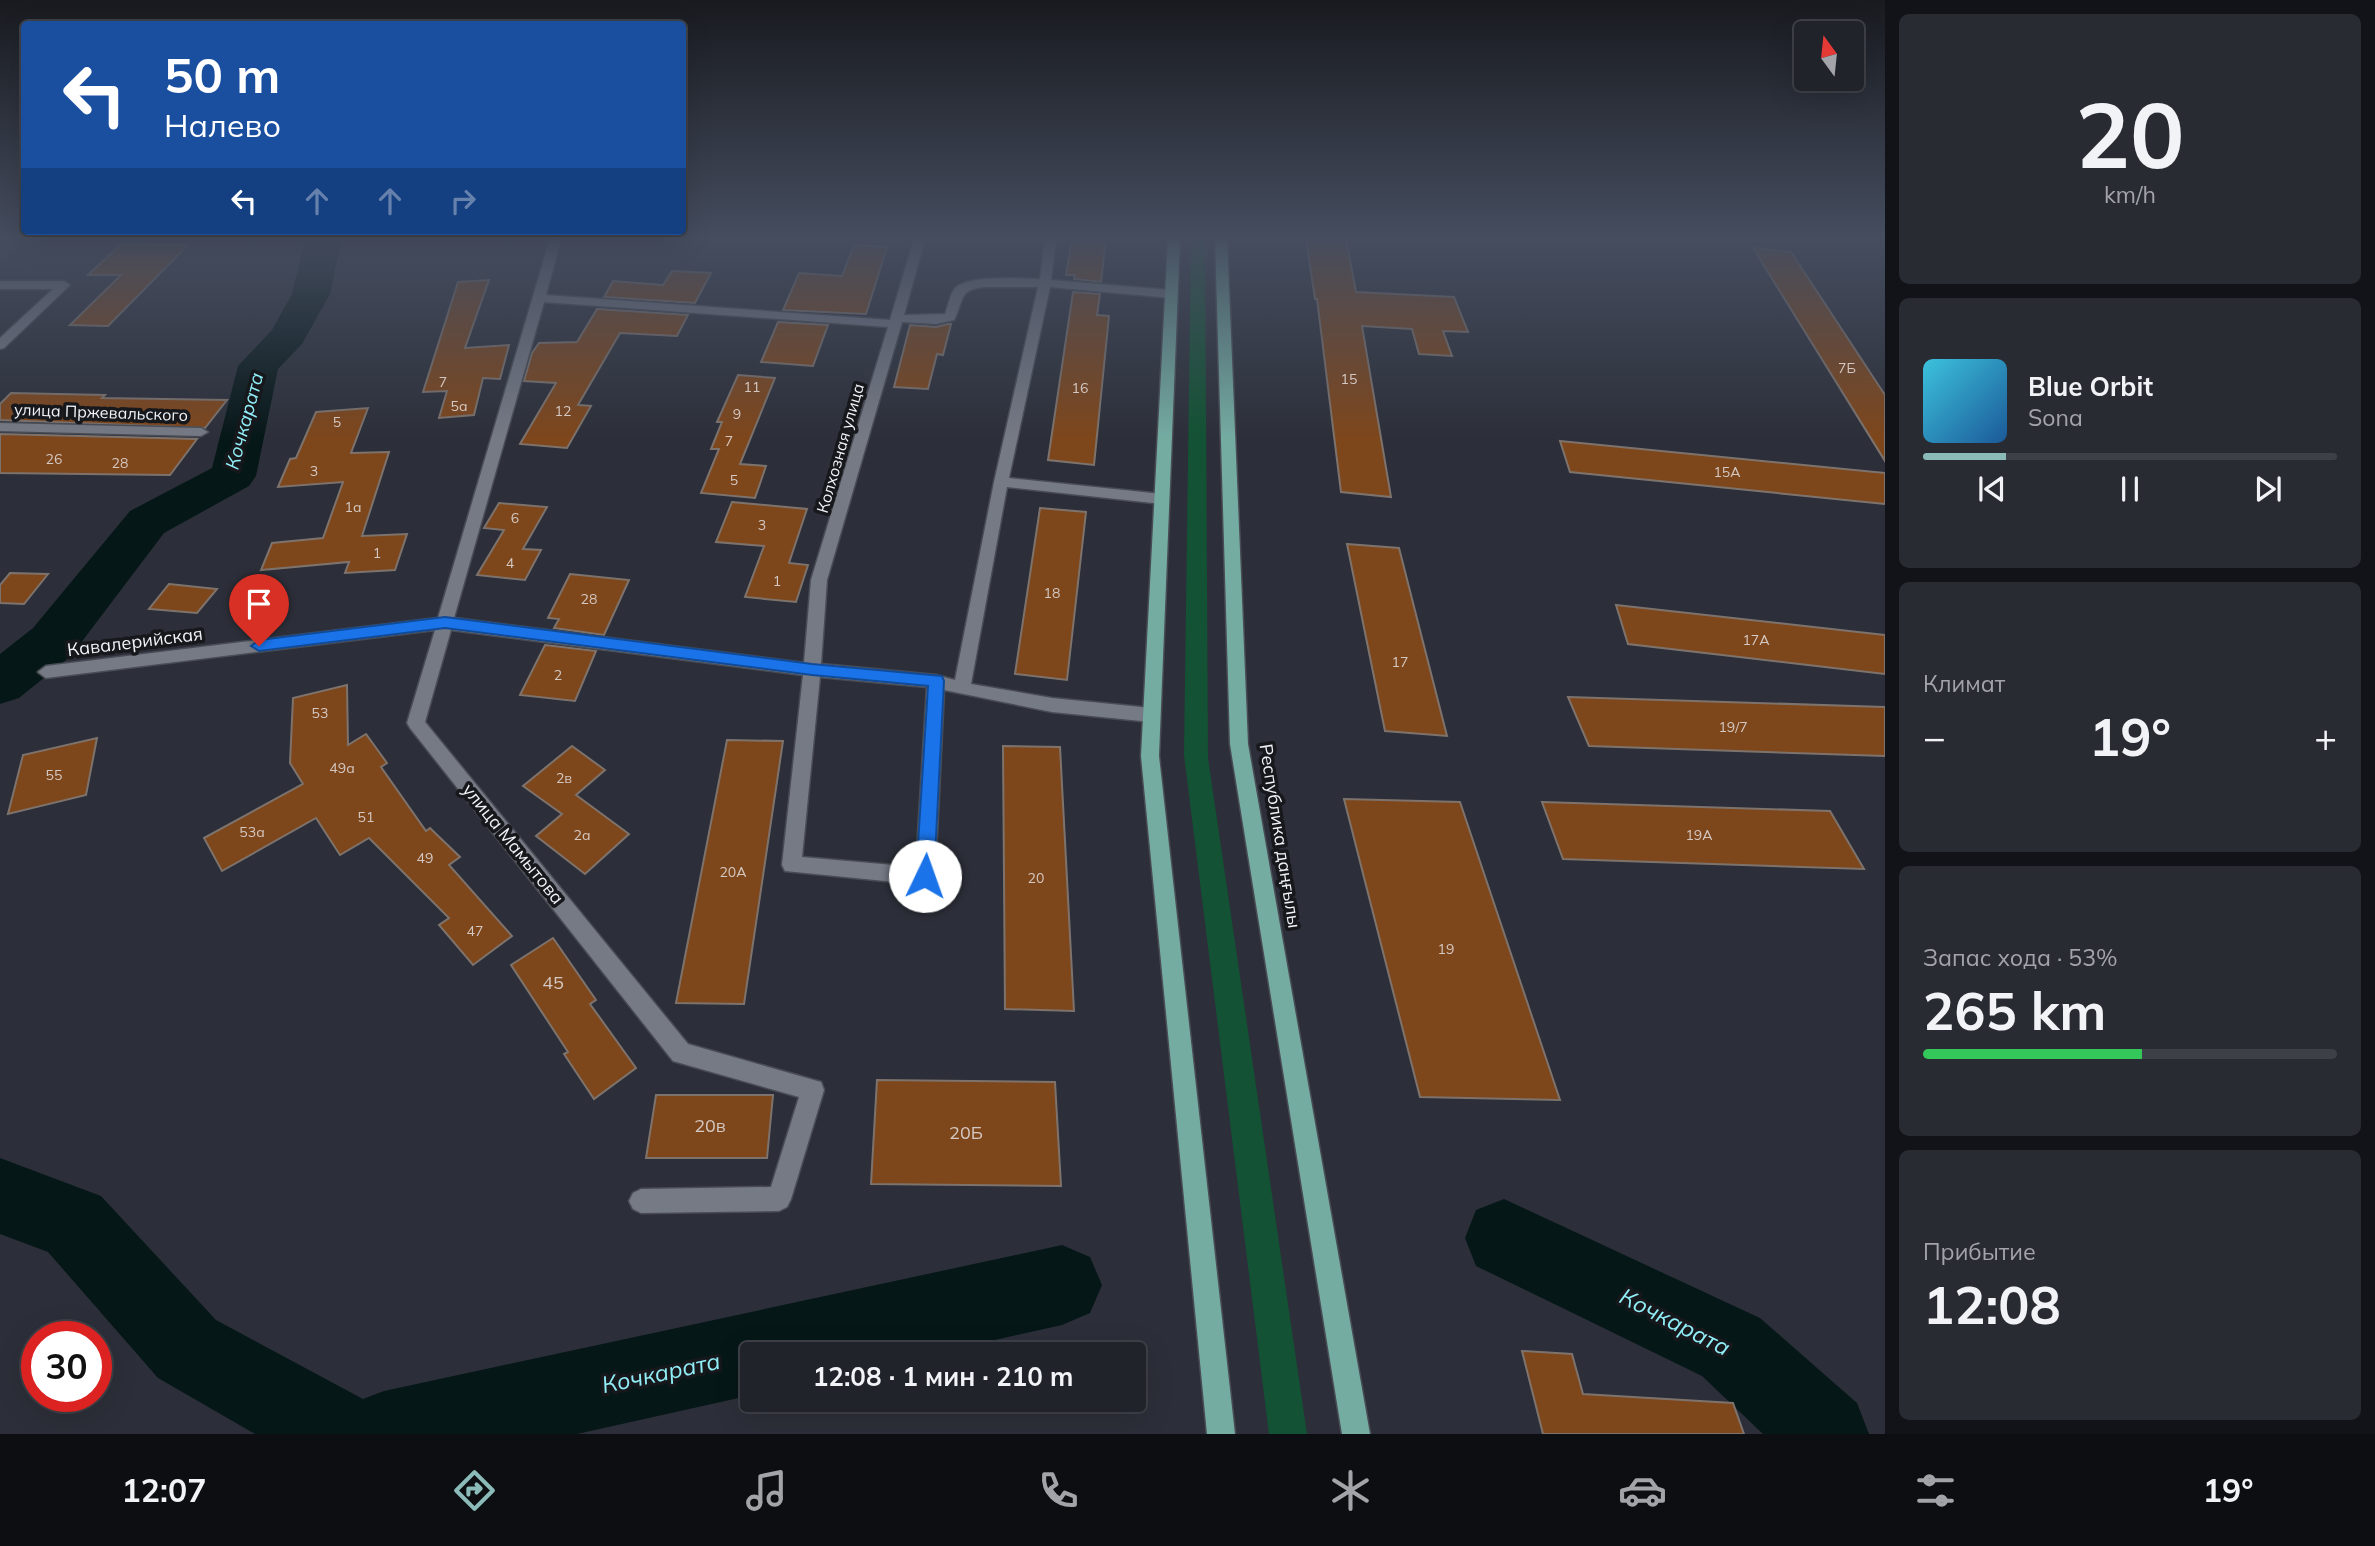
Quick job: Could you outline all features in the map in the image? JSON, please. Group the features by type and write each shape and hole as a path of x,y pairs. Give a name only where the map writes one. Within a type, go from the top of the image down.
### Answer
{"main road":[{"path":"1170,306 1151,715 1152,775 1222,1434"},
{"name":"Республика даңғылы","path":"1224,306 1239,744 1356,1434"}],"street":[{"path":"0,345 42,306"},
{"name":"улица Мамытова","path":"537,306 416,723 681,1053 813,1090 779,1199 641,1201"},
{"path":"662,306 896,321 950,317 954,306"},
{"name":"Колхозная улица","path":"900,306 819,580 792,865 925,876 936,681"},
{"path":"962,689 1001,482 1040,306"},
{"name":"улица Пржевальского","path":"0,427 201,432"},
{"path":"1001,482 1162,499"},
{"name":"Кавалерийская","path":"46,672 445,623 812,670 936,681 962,689 1052,705 1151,715"}],"green space":[{"path":"1190,306 1205,306 1208,758 1307,1434 1269,1434 1184,755"}],"building":[{"path":"89,306 128,306 108,326 70,325"},
{"path":"450,306 480,306 465,348 509,345 500,379 483,378 474,415 439,418 447,391 423,392"},
{"path":"785,306 869,306 866,314 783,310"},
{"path":"1071,306 1098,306 1097,315 1109,316 1094,465 1048,460"},
{"path":"1318,306 1458,306 1468,332 1443,331 1452,356 1419,354 1412,329 1362,326 1391,497 1341,492"},
{"path":"1789,306 1826,306 1885,395 1885,461"},
{"path":"597,309 688,315 677,336 620,333 578,405 591,406 567,448 520,444 556,383 524,381 532,353 539,343 577,342"},
{"path":"778,322 828,325 813,366 761,362"},
{"path":"951,324 943,355 937,354 928,389 894,387 910,325 936,327"},
{"path":"738,375 775,378 740,464 766,466 755,498 701,493 719,449 711,449 722,422 717,422"},
{"path":"11,393 227,400 205,428 0,420 0,404"},
{"path":"368,408 351,453 389,452 362,536 407,534 395,570 345,573 349,562 261,570 272,543 323,538 343,482 278,487 290,459 296,458 316,412"},
{"path":"0,434 197,439 170,475 0,473"},
{"path":"1560,441 1885,473 1885,504 1570,472"},
{"path":"732,502 807,509 789,563 808,565 796,602 745,597 764,546 716,542"},
{"path":"499,503 547,507 523,549 541,550 525,580 477,575 504,530 484,528"},
{"path":"1040,508 1086,512 1067,680 1015,674"},
{"path":"1347,544 1399,548 1447,736 1385,731"},
{"path":"10,573 48,574 24,604 0,603 0,585"},
{"path":"570,574 629,580 604,635 554,628 559,619 548,618"},
{"path":"169,584 217,589 197,613 149,609"},
{"path":"1616,605 1885,635 1885,674 1628,644"},
{"path":"545,645 596,651 575,701 520,695"},
{"path":"347,685 348,745 366,734 387,763 381,767 426,831 430,828 460,857 449,865 512,936 473,965 439,925 449,918 369,838 340,855 316,818 222,871 204,838 303,784 290,763 293,698"},
{"path":"1568,697 1885,707 1885,756 1589,746"},
{"path":"97,738 86,795 8,814 23,755"},
{"path":"727,740 783,741 744,1004 676,1003"},
{"path":"572,746 605,770 576,795 629,834 585,874 536,836 562,814 523,786"},
{"path":"1003,746 1060,747 1074,1011 1005,1009"},
{"path":"1344,799 1460,802 1560,1100 1420,1097"},
{"path":"1542,802 1830,811 1864,869 1563,859"},
{"path":"553,938 596,1000 590,1004 636,1068 594,1099 564,1054 568,1052 511,965"},
{"path":"877,1080 1055,1082 1061,1186 871,1184"},
{"path":"656,1095 773,1095 767,1158 646,1158"},
{"path":"1522,1351 1572,1354 1583,1394 1733,1403 1744,1434 1543,1434"}],"waterway":[{"name":"Кочкарата","path":"0,683 52,642 147,522 233,476 258,366 288,336 304,306"},
{"name":"Кочкарата","path":"0,1196 74,1223 187,1349 339,1434"},
{"name":"Кочкарата","path":"1504,1238 1731,1347 1826,1434"},
{"name":"Кочкарата","path":"384,1434 1062,1285"}],"route":[{"path":"259,646 445,623 812,670 936,681 925,876"}]}
